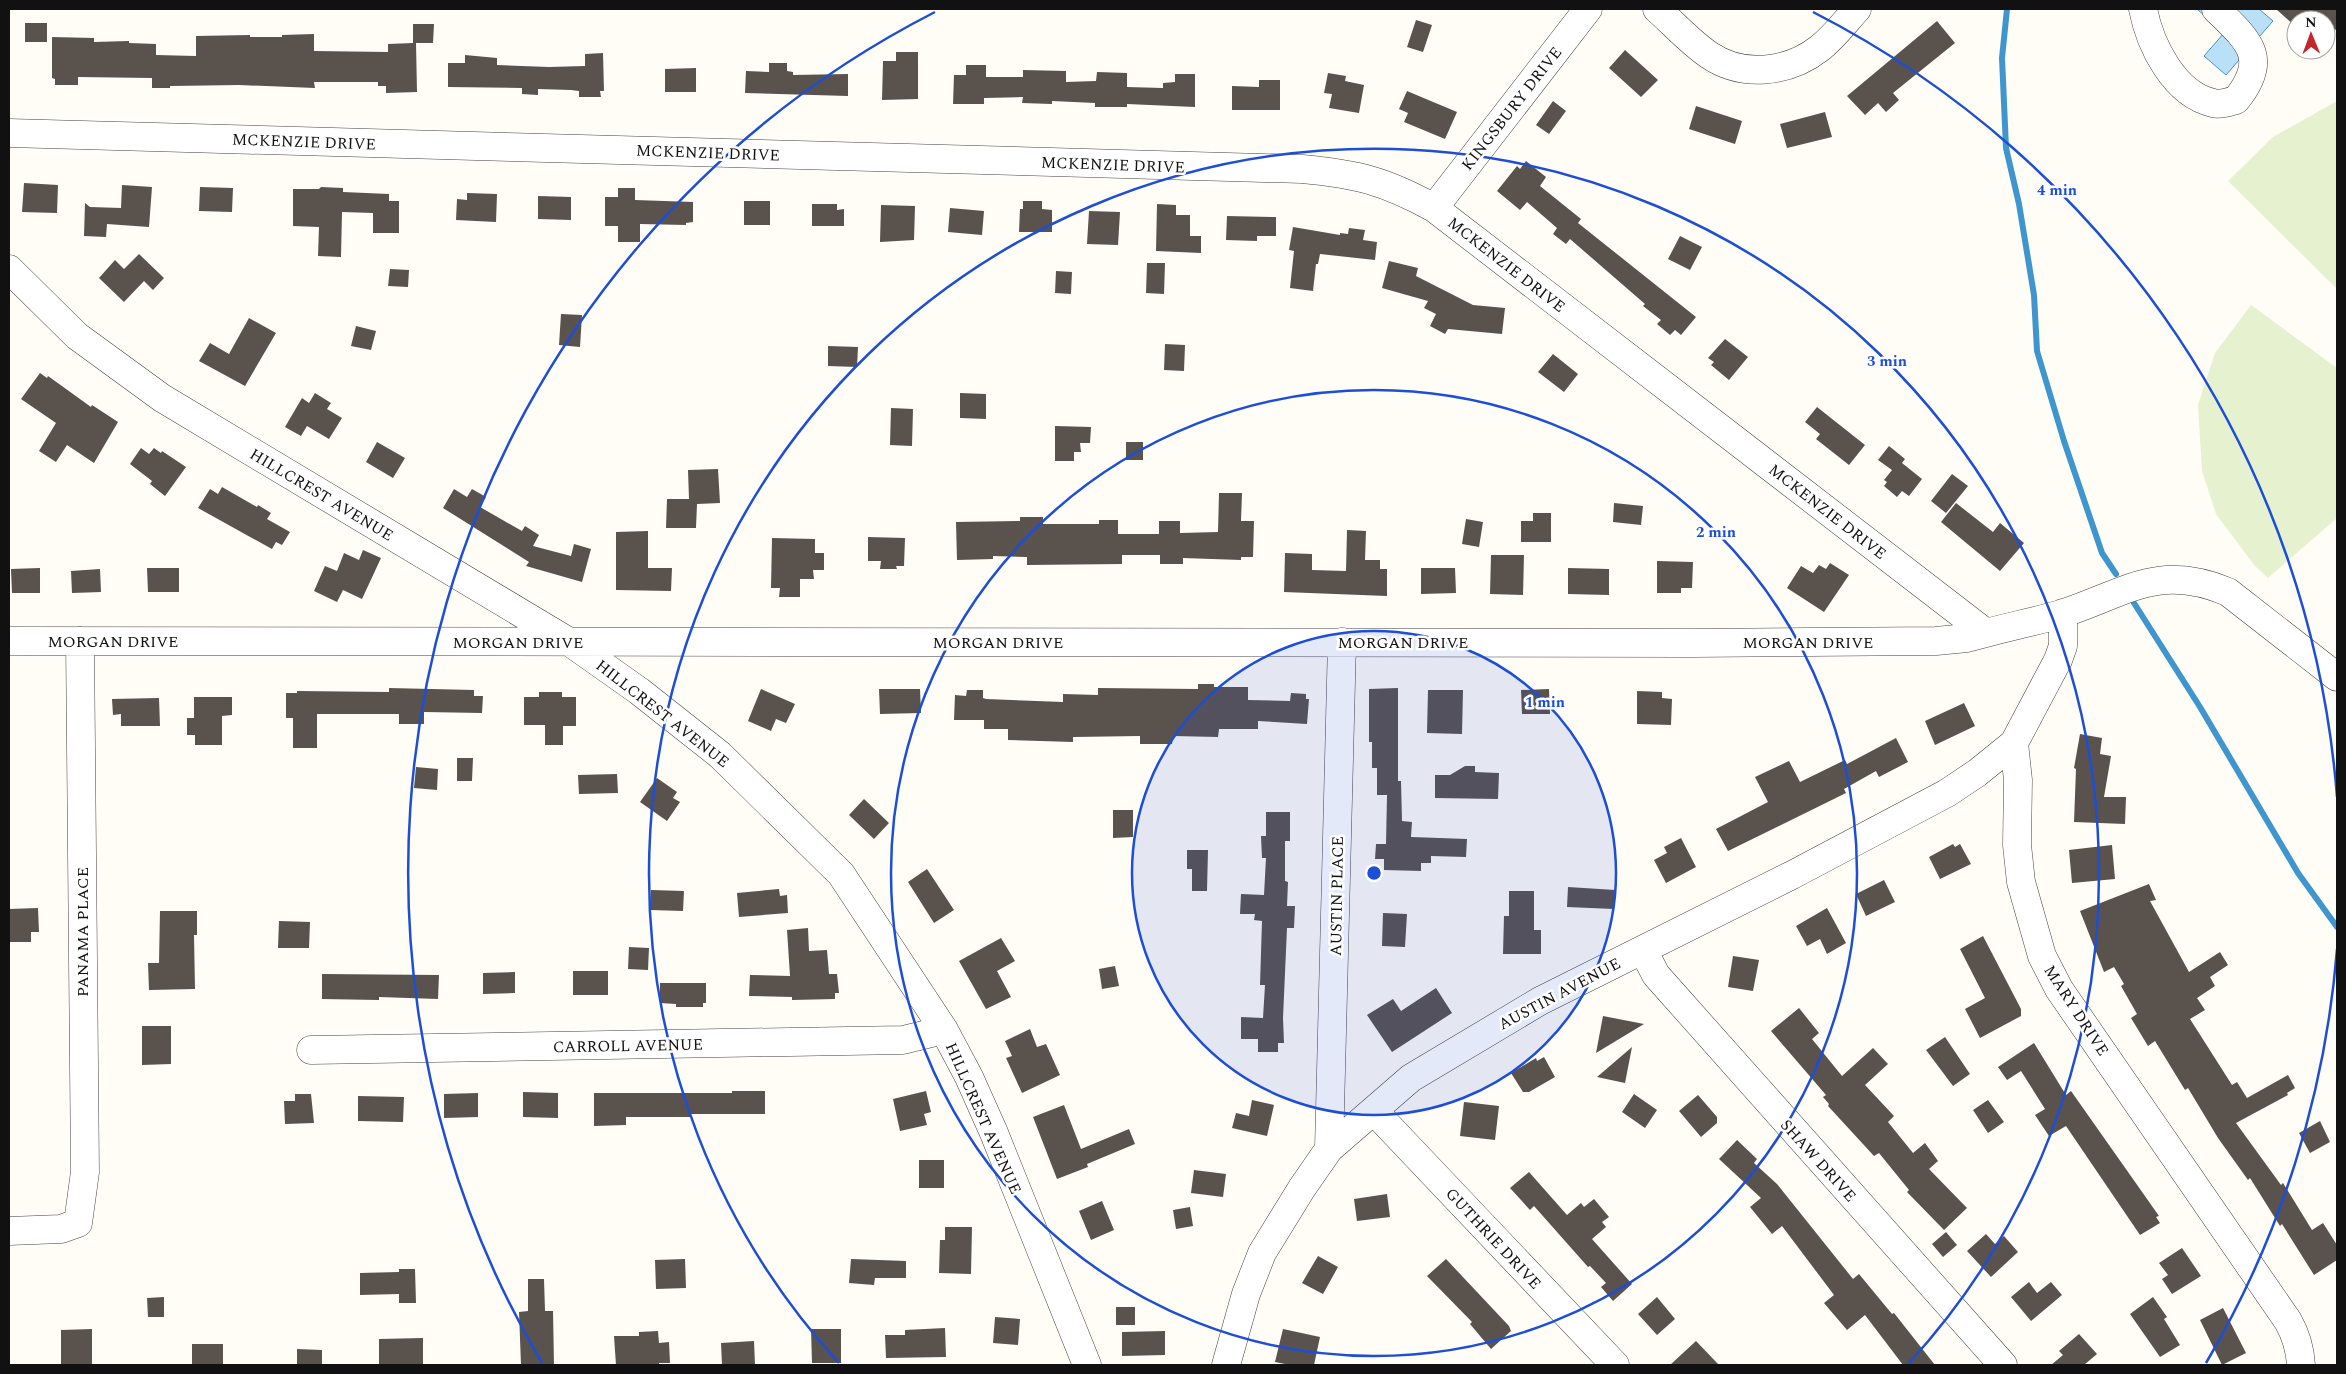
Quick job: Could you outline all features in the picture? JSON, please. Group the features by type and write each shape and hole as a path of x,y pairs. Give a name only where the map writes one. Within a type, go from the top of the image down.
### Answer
{"street":[{"name":"KINGSBURY DRIVE","path":"1434,208 1588,9"},
{"path":"1657,9 1708,54 1729,66 1768,70 1788,65 1809,56 1822,47 1857,9"},
{"path":"2144,9 2146,22 2170,75 2194,96 2215,104 2236,100 2249,84 2255,63 2247,39 2216,9"},
{"name":"MCKENZIE DRIVE","path":"9,133 1302,169 1344,173 1381,182 1434,208 1986,633"},
{"name":"HILLCREST AVENUE","path":"9,269 27,289 77,336 162,398 571,643 639,691 720,755 841,874 944,1030 969,1077 994,1133 1086,1365"},
{"path":"1986,633 2064,613 2133,585 2160,580 2208,584 2228,592 2337,677"},
{"path":"2014,743 2058,660 2065,631 2064,613"},
{"name":"MORGAN DRIVE","path":"9,641 571,643 1936,641 1967,638 1986,633"},
{"name":"PANAMA PLACE","path":"9,1231 61,1229 78,1223 85,1172 80,642"},
{"name":"AUSTIN PLACE","path":"1329,1149 1342,642"},
{"name":"AUSTIN AVENUE","path":"1226,1365 1246,1294 1262,1253 1302,1188 1329,1149 1411,1078 1476,1037 1540,1001 1792,876 1947,793 1977,773 2014,743"},
{"name":"MARY DRIVE","path":"2014,743 2018,780 2017,845 2021,882 2042,956 2059,989 2288,1321 2295,1333 2300,1348 2301,1365"},
{"name":"SHAW DRIVE","path":"1643,950 1656,975 2003,1365"},
{"name":"CARROLL AVENUE","path":"311,1050 903,1040 944,1030"},
{"name":"GUTHRIE DRIVE","path":"1374,1111 1615,1365"}],"green space":[{"path":"2337,101 2337,289 2228,181 2273,137"},
{"path":"2251,305 2337,368 2337,518 2268,578 2255,566 2216,514 2202,471 2198,405 2215,353"}],"water":[{"path":"2197,9 2259,9 2273,21 2226,75 2204,56 2224,33"}],"building":[{"path":"2276,9 2337,9 2337,28 2336,29 2336,10 2286,10 2286,18"},
{"path":"1416,20 1432,25 1423,52 1407,47"},
{"path":"1937,21 1955,43 1893,93 1899,100 1886,112 1878,103 1865,115 1847,96"},
{"path":"25,23 47,23 47,42 25,42"},
{"path":"413,24 434,24 433,43 416,43 417,92 386,93 386,86 378,86 378,82 314,82 315,88 239,85 152,88 152,78 78,77 78,85 55,85 55,79 52,78 52,37 94,38 94,42 129,41 129,43 156,44 156,55 196,56 196,36 250,35 250,37 282,37 282,35 314,34 314,51 388,52 388,44 413,43"},
{"path":"1625,50 1658,80 1641,97 1609,68"},
{"path":"896,52 918,52 918,99 882,100 883,61 896,61"},
{"path":"603,53 604,91 600,91 601,97 579,97 579,91 571,90 538,89 538,95 522,94 522,88 448,87 448,63 465,63 465,55 497,58 497,65 549,67 585,66 585,54"},
{"path":"769,63 787,63 787,71 793,72 793,75 848,74 848,96 745,93 746,71 769,72"},
{"path":"966,65 986,65 986,77 1023,77 1023,70 1066,71 1066,82 1096,81 1097,72 1127,73 1127,87 1163,88 1163,83 1175,82 1175,74 1195,74 1195,107 1127,104 1127,107 1095,107 1095,103 1052,101 1052,104 1022,103 1023,97 984,98 984,104 953,104 954,75 966,75"},
{"path":"696,68 696,92 665,92 665,69"},
{"path":"1328,73 1346,76 1345,81 1364,85 1359,113 1329,108 1332,94 1324,93"},
{"path":"1259,80 1280,80 1280,110 1232,110 1232,86 1259,87"},
{"path":"1407,91 1457,112 1445,139 1404,122 1408,113 1399,109"},
{"path":"1553,101 1566,111 1549,134 1536,125"},
{"path":"1696,106 1742,121 1735,144 1689,129"},
{"path":"1825,112 1832,137 1787,148 1780,124"},
{"path":"1526,161 1546,177 1540,186 1581,219 1578,223 1696,317 1681,335 1675,330 1670,335 1657,324 1661,320 1643,306 1645,304 1570,239 1566,244 1553,234 1557,228 1527,202 1520,210 1497,191 1517,166 1520,169"},
{"path":"24,183 58,185 57,213 22,212"},
{"path":"122,185 152,187 149,227 107,224 106,237 84,236 85,203 90,207 121,208"},
{"path":"200,187 233,188 232,212 199,211"},
{"path":"321,187 343,188 343,192 389,194 389,201 399,201 399,233 373,233 373,213 342,212 341,257 318,256 319,227 293,226 293,189 319,189"},
{"path":"618,188 635,188 635,200 693,202 693,222 686,223 686,225 640,224 640,242 618,242 618,226 605,226 605,197 618,197"},
{"path":"467,193 497,194 496,222 456,220 457,199 467,200"},
{"path":"538,196 571,197 571,220 538,219"},
{"path":"744,201 770,201 770,225 744,225"},
{"path":"1023,201 1042,201 1042,209 1052,210 1052,232 1019,232 1020,209 1023,209"},
{"path":"812,204 837,204 837,210 844,209 844,226 812,226"},
{"path":"1157,204 1176,205 1176,215 1190,215 1190,236 1201,236 1201,253 1156,251"},
{"path":"881,205 915,206 914,240 880,242"},
{"path":"950,208 984,211 982,235 948,232"},
{"path":"1089,211 1120,212 1118,245 1087,244"},
{"path":"1227,216 1276,217 1276,236 1257,236 1257,241 1226,240"},
{"path":"1293,227 1340,235 1340,233 1348,234 1349,228 1365,230 1363,240 1377,242 1375,260 1320,254 1318,264 1316,264 1313,291 1290,288 1294,251 1289,250"},
{"path":"1680,236 1702,247 1690,270 1668,259"},
{"path":"139,254 164,278 153,290 144,281 124,302 99,278 115,260 124,269"},
{"path":"1389,261 1418,268 1416,276 1473,305 1505,308 1502,334 1448,329 1445,334 1430,326 1436,314 1424,308 1428,301 1382,288"},
{"path":"1147,263 1165,263 1164,294 1146,293"},
{"path":"390,269 409,270 408,287 388,286"},
{"path":"1056,271 1072,272 1071,294 1055,293"},
{"path":"561,314 582,315 580,347 559,345"},
{"path":"249,318 276,333 245,386 199,361 210,343 229,354"},
{"path":"356,326 376,331 371,350 351,346"},
{"path":"1725,339 1748,357 1729,380 1711,365 1714,362 1708,358"},
{"path":"1165,344 1185,345 1184,371 1164,370"},
{"path":"828,346 858,347 857,367 828,366"},
{"path":"1553,354 1578,374 1564,392 1538,372"},
{"path":"40,373 47,378 48,376 91,407 92,405 118,422 94,463 67,445 56,462 39,451 56,423 21,399"},
{"path":"315,393 331,403 327,409 342,418 329,439 307,426 301,436 285,427 302,398 309,403"},
{"path":"960,393 986,394 986,419 960,418"},
{"path":"1817,407 1865,445 1849,465 1816,439 1820,434 1805,422"},
{"path":"891,408 913,409 912,446 890,445"},
{"path":"1055,426 1091,427 1090,443 1080,443 1081,452 1074,452 1074,461 1055,461"},
{"path":"377,442 405,458 393,478 366,462"},
{"path":"1126,442 1143,442 1143,460 1126,460"},
{"path":"1889,446 1905,459 1902,463 1922,479 1909,496 1902,491 1897,497 1884,486 1887,482 1884,480 1892,470 1878,460"},
{"path":"141,448 149,454 154,448 161,453 162,451 186,467 165,496 150,484 152,481 130,464"},
{"path":"718,469 720,503 697,504 696,528 666,528 667,499 689,499 688,470"},
{"path":"1952,474 1968,486 1946,513 1931,501"},
{"path":"222,487 271,513 267,519 290,532 282,545 276,542 272,549 198,508 210,489 218,494"},
{"path":"454,489 467,497 472,489 486,497 480,507 522,531 525,526 539,535 533,546 571,556 574,544 591,549 582,582 526,566 529,562 443,508"},
{"path":"1219,493 1242,493 1241,521 1254,521 1253,557 1241,557 1241,560 1183,558 1183,564 1160,564 1160,555 1122,555 1122,564 1027,565 1027,557 993,556 993,559 957,560 956,522 1020,521 1020,517 1043,517 1043,524 1099,524 1099,520 1118,520 1118,534 1159,534 1159,521 1180,521 1180,533 1218,532"},
{"path":"1614,503 1643,506 1641,525 1613,522"},
{"path":"1956,503 1993,532 2000,523 2024,543 2000,571 1941,522"},
{"path":"1533,513 1551,513 1551,542 1521,542 1521,521 1533,521"},
{"path":"1466,519 1483,522 1479,547 1462,544"},
{"path":"1347,530 1366,531 1365,560 1380,560 1380,569 1387,569 1387,596 1284,592 1285,553 1312,554 1312,570 1346,571"},
{"path":"648,531 648,568 672,568 671,591 616,590 616,532"},
{"path":"868,537 905,538 904,566 896,566 897,569 880,569 881,561 868,561"},
{"path":"772,538 815,539 815,553 824,553 824,570 813,570 814,579 800,579 800,597 779,597 780,588 771,588"},
{"path":"363,550 381,558 362,599 343,590 337,602 314,591 325,566 337,571 344,553 359,560"},
{"path":"1491,555 1524,555 1523,595 1490,594"},
{"path":"1657,561 1693,562 1692,588 1681,588 1681,593 1657,593"},
{"path":"1830,563 1849,575 1824,612 1787,588 1801,566 1813,573 1819,565 1826,569"},
{"path":"40,568 40,593 12,593 11,569"},
{"path":"147,568 179,568 179,592 148,592"},
{"path":"1421,568 1455,568 1456,593 1421,594"},
{"path":"1568,568 1609,569 1609,595 1568,594"},
{"path":"100,569 101,592 72,593 71,571"},
{"path":"1198,684 1214,684 1214,687 1248,687 1248,700 1290,701 1291,693 1306,694 1306,699 1309,699 1307,724 1258,721 1258,729 1219,729 1218,737 1173,736 1172,744 1140,744 1140,736 1073,737 1073,742 1008,740 1008,729 984,729 984,720 954,720 955,695 966,696 967,690 983,690 983,698 986,699 1063,702 1063,694 1098,695 1098,688 1198,689"},
{"path":"389,688 474,690 474,696 483,696 482,713 424,712 424,724 399,724 399,714 317,714 317,748 293,748 293,718 286,718 286,693 297,693 297,691 389,692"},
{"path":"1398,688 1398,781 1401,781 1402,821 1412,822 1411,837 1467,839 1466,857 1431,856 1431,863 1421,863 1421,871 1384,870 1384,859 1375,859 1376,844 1386,844 1387,795 1377,795 1377,768 1372,768 1372,742 1369,742 1369,689"},
{"path":"761,689 795,704 786,723 776,719 771,731 748,721"},
{"path":"879,689 920,689 921,713 880,714"},
{"path":"1549,689 1550,714 1522,714 1521,690"},
{"path":"1428,690 1463,690 1462,734 1427,733"},
{"path":"1637,691 1662,692 1662,698 1672,699 1671,725 1637,724"},
{"path":"539,692 562,692 562,697 576,697 576,726 563,726 563,745 545,745 545,725 524,725 524,697 539,697"},
{"path":"194,697 232,697 232,715 222,716 222,745 195,745 195,735 187,735 187,718 194,718"},
{"path":"159,698 160,726 121,726 121,714 113,715 112,699"},
{"path":"1964,703 1975,726 1935,745 1925,721"},
{"path":"2080,734 2102,738 2100,754 2111,756 2104,797 2126,797 2125,824 2074,822 2076,769 2074,768"},
{"path":"1896,738 1908,762 1879,777 1876,771 1844,789 1846,793 1728,851 1716,829 1768,802 1755,777 1789,761 1800,782 1845,760 1847,764"},
{"path":"457,758 473,758 472,781 457,781"},
{"path":"1465,766 1475,766 1475,772 1499,773 1498,799 1435,798 1435,775 1450,775"},
{"path":"416,767 438,769 437,790 414,788"},
{"path":"617,774 618,793 579,794 578,775"},
{"path":"657,778 677,792 673,798 680,802 667,821 640,802"},
{"path":"864,799 889,823 874,839 849,815"},
{"path":"1113,810 1133,810 1133,837 1113,838"},
{"path":"1266,812 1290,812 1290,841 1285,841 1285,881 1288,882 1287,906 1295,906 1294,928 1287,928 1283,1018 1284,1043 1278,1043 1278,1052 1258,1052 1258,1039 1241,1039 1241,1017 1263,1018 1265,985 1260,985 1262,921 1254,920 1255,914 1240,914 1241,894 1264,895 1266,858 1262,858 1261,836 1266,836"},
{"path":"1681,838 1696,867 1666,883 1654,860 1667,853 1664,847"},
{"path":"1953,844 1955,847 1960,844 1971,864 1940,879 1929,857"},
{"path":"2112,845 2115,879 2072,883 2069,850"},
{"path":"1187,850 1208,850 1207,891 1192,891 1192,869 1187,869"},
{"path":"927,869 954,910 934,923 908,882"},
{"path":"1884,880 1895,902 1866,916 1856,894"},
{"path":"2149,884 2156,900 2150,901 2189,972 2220,952 2228,965 2210,977 2215,986 2197,998 2205,1010 2190,1019 2232,1085 2237,1082 2247,1098 2288,1075 2295,1088 2287,1093 2288,1095 2236,1123 2281,1185 2283,1183 2312,1230 2323,1223 2337,1245 2337,1260 2314,1275 2250,1178 2248,1180 2218,1138 2188,1088 2185,1090 2155,1041 2148,1046 2131,1018 2137,1014 2121,986 2124,984 2114,967 2104,972 2080,911"},
{"path":"1568,887 1615,890 1614,909 1567,907"},
{"path":"779,889 780,896 787,895 788,913 739,917 737,893"},
{"path":"651,890 684,891 683,911 650,910"},
{"path":"1509,891 1534,891 1534,930 1541,930 1541,954 1503,954 1504,916 1509,916"},
{"path":"38,908 39,932 31,932 31,942 9,942 9,909"},
{"path":"1827,908 1846,943 1827,954 1820,939 1807,946 1796,926"},
{"path":"160,911 197,911 197,935 194,935 195,989 149,990 148,963 159,963"},
{"path":"1383,913 1407,914 1405,947 1382,946"},
{"path":"279,921 310,922 309,948 278,948"},
{"path":"808,928 809,951 827,950 829,974 837,974 839,993 835,993 835,999 792,1000 792,997 749,996 750,975 790,976 787,930"},
{"path":"1983,936 2021,1009 2021,1016 1980,1038 1965,1009 1985,998 1960,949"},
{"path":"1001,938 1015,961 997,971 1011,997 986,1009 959,961"},
{"path":"629,947 649,948 648,970 628,969"},
{"path":"1733,956 1759,960 1753,991 1728,987"},
{"path":"1115,966 1119,986 1102,989 1099,969"},
{"path":"573,971 608,971 608,995 573,995"},
{"path":"515,972 515,993 483,994 483,973"},
{"path":"322,974 439,975 438,999 379,997 379,1000 322,999"},
{"path":"660,983 706,983 706,1003 703,1003 703,1007 676,1007 676,1004 660,1003"},
{"path":"1436,988 1452,1013 1392,1052 1367,1015 1393,999 1401,1011"},
{"path":"1799,1008 1819,1033 1812,1039 1842,1076 1873,1048 1888,1064 1865,1085 1894,1116 1888,1122 1913,1153 1925,1143 1938,1161 1929,1169 1967,1208 1944,1230 1907,1192 1909,1190 1879,1153 1874,1156 1828,1106 1829,1104 1823,1097 1826,1095 1771,1031"},
{"path":"1603,1016 1644,1024 1596,1053"},
{"path":"142,1026 171,1026 171,1064 142,1065"},
{"path":"1030,1029 1037,1047 1046,1044 1060,1075 1022,1093 1006,1058 1012,1056 1005,1041"},
{"path":"1945,1037 1970,1074 1953,1086 1926,1050"},
{"path":"2034,1043 2066,1095 2071,1091 2159,1216 2156,1217 2160,1223 2140,1235 2066,1126 2049,1136 2035,1115 2045,1109 2021,1071 2007,1080 1998,1067"},
{"path":"1632,1047 1625,1083 1597,1077"},
{"path":"1544,1057 1555,1077 1529,1092 1523,1092 1511,1073 1536,1058 1537,1061"},
{"path":"732,1091 765,1091 765,1114 690,1114 690,1117 626,1117 626,1125 594,1126 594,1093 732,1093"},
{"path":"926,1091 931,1112 924,1114 927,1125 900,1131 893,1099"},
{"path":"523,1092 558,1093 558,1118 523,1117"},
{"path":"478,1093 478,1117 444,1118 444,1094"},
{"path":"295,1094 311,1094 314,1123 285,1124 284,1101 295,1101"},
{"path":"1634,1094 1657,1110 1645,1128 1622,1112"},
{"path":"1698,1095 1717,1117 1717,1123 1701,1137 1679,1111"},
{"path":"358,1096 404,1097 403,1122 358,1121"},
{"path":"1252,1100 1274,1105 1267,1136 1232,1128 1236,1113 1249,1116"},
{"path":"1988,1100 2004,1122 1988,1133 1973,1110"},
{"path":"1464,1102 1499,1106 1495,1140 1460,1136"},
{"path":"1064,1105 1081,1149 1129,1129 1135,1144 1087,1164 1088,1167 1057,1179 1033,1117"},
{"path":"2320,1121 2330,1142 2310,1153 2299,1133"},
{"path":"1737,1140 1757,1159 1754,1163 1777,1184 1853,1279 1859,1274 1892,1314 1894,1313 1935,1365 1903,1365 1865,1315 1847,1330 1824,1303 1834,1295 1782,1226 1772,1234 1750,1207 1761,1198 1719,1159"},
{"path":"919,1160 944,1160 944,1188 919,1188"},
{"path":"1194,1170 1226,1174 1223,1197 1191,1193"},
{"path":"1529,1172 1567,1215 1581,1203 1584,1207 1594,1199 1609,1217 1602,1222 1606,1227 1592,1239 1632,1284 1613,1301 1601,1287 1606,1283 1590,1266 1588,1267 1534,1206 1530,1210 1510,1188"},
{"path":"1387,1194 1390,1217 1357,1221 1354,1199"},
{"path":"1102,1201 1114,1230 1091,1240 1079,1211"},
{"path":"1190,1207 1193,1226 1176,1229 1173,1210"},
{"path":"945,1227 972,1227 971,1274 939,1273 940,1240 945,1240"},
{"path":"1946,1232 1957,1245 1943,1257 1932,1244"},
{"path":"1986,1234 1995,1244 2004,1236 2018,1252 1991,1277 1967,1251"},
{"path":"2182,1248 2201,1276 2172,1294 2162,1279 2168,1275 2159,1263"},
{"path":"1318,1256 1338,1267 1323,1294 1302,1283"},
{"path":"685,1259 686,1288 656,1289 655,1260"},
{"path":"851,1259 906,1261 906,1278 875,1278 874,1285 849,1283"},
{"path":"1446,1259 1509,1326 1511,1331 1491,1349 1470,1324 1472,1322 1427,1276"},
{"path":"399,1269 415,1269 416,1303 399,1303 399,1294 360,1295 360,1273 399,1272"},
{"path":"528,1279 544,1279 545,1311 553,1311 554,1365 521,1365 519,1312 528,1311"},
{"path":"2029,1282 2037,1293 2051,1282 2062,1295 2031,1321 2011,1297"},
{"path":"164,1297 164,1317 148,1317 147,1298"},
{"path":"1657,1297 1675,1319 1657,1335 1638,1314"},
{"path":"2153,1297 2167,1317 2164,1319 2180,1345 2160,1357 2130,1314"},
{"path":"1116,1307 1135,1307 1135,1325 1116,1325"},
{"path":"2223,1308 2246,1353 2222,1365 2200,1320"},
{"path":"995,1317 1020,1319 1018,1345 993,1343"},
{"path":"945,1328 946,1357 886,1358 885,1335 905,1335 905,1330"},
{"path":"92,1329 92,1365 61,1365 61,1330"},
{"path":"811,1329 841,1329 841,1363 812,1363"},
{"path":"1283,1329 1320,1337 1314,1365 1290,1365 1275,1362"},
{"path":"658,1331 659,1343 669,1342 670,1363 659,1363 659,1365 616,1365 614,1336 639,1336 639,1332"},
{"path":"1165,1331 1165,1355 1122,1356 1122,1332"},
{"path":"2079,1334 2097,1354 2084,1365 2051,1365 2063,1355 2059,1351"},
{"path":"423,1338 423,1365 379,1365 379,1339"},
{"path":"754,1341 755,1365 722,1365 721,1343"},
{"path":"1696,1341 1719,1365 1670,1365"},
{"path":"192,1344 223,1344 223,1365 192,1365"},
{"path":"297,1349 322,1350 322,1365 297,1365"}],"waterway":[{"path":"2007,9 2002,58 2006,148 2019,204 2034,295 2037,351 2064,441 2102,553 2116,574"},
{"path":"2134,603 2200,707 2298,873 2337,927"}]}
